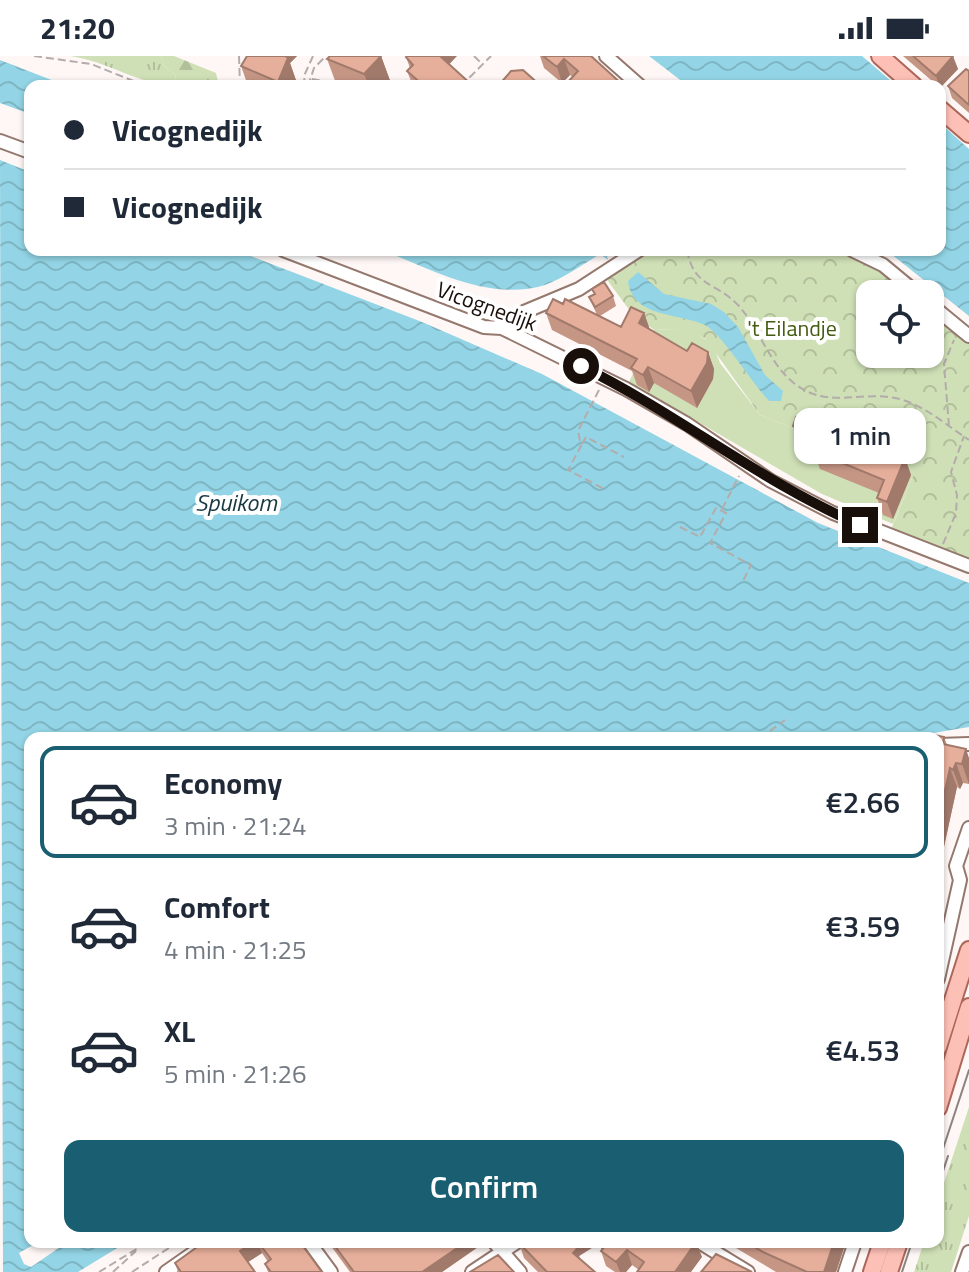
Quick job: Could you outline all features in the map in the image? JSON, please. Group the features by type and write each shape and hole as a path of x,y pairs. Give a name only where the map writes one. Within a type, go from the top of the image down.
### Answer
{"main road":[{"path":"880,56 907,80"},
{"path":"946,114 969,134"},
{"path":"944,1032 964,983 969,950"},
{"path":"944,1088 969,1007"},
{"path":"872,1272 880,1248"},
{"path":"889,1272 897,1248"}],"street":[{"path":"606,56 633,80"},
{"path":"0,141 24,150"},
{"name":"Vicognedijk","path":"299,256 484,327 502,328 605,378 833,513 969,566"},
{"path":"502,328 524,312 579,289 630,256"},
{"path":"864,256 883,265 901,280"},
{"path":"944,315 966,333"},
{"path":"944,745 969,744"},
{"path":"944,951 960,880 956,866 969,828"},
{"path":"944,978 964,983"},
{"path":"166,1272 200,1248"},
{"path":"313,1248 331,1272"},
{"path":"472,1272 497,1248"},
{"path":"499,1248 520,1272"},
{"path":"704,1248 715,1260 748,1272"},
{"path":"845,1272 853,1248"},
{"path":"962,1272 969,1252"}],"path":[{"path":"34,56 91,64 131,80"},
{"path":"239,56 242,80"},
{"path":"305,80 313,56"},
{"path":"317,80 312,79 314,68 326,56"},
{"path":"474,56 483,65"},
{"path":"473,80 470,77 491,56"},
{"path":"242,80 248,72"},
{"path":"689,256 697,277 735,302 760,332 782,373 801,389 835,400 898,399 920,408 969,440"},
{"path":"949,427 944,364 948,348 966,333"},
{"path":"581,446 578,431 605,378"},
{"path":"937,556 956,513 957,495 951,472 964,436"},
{"path":"606,490 568,470 581,446 586,437 624,457"},
{"path":"721,510 746,464"},
{"path":"680,527 700,537 716,508 726,513 710,543 751,565 742,583"},
{"path":"768,732 785,720"},
{"path":"99,1272 139,1248"},
{"path":"113,1272 140,1248"},
{"path":"132,1272 169,1248"}],"green space":[{"path":"70,56 161,56 164,66 175,74 176,80 145,80"},
{"path":"161,56 174,56 216,73 218,80 176,80 175,74 164,66"},
{"name":"'t Eilandje","path":"634,256 855,256 893,280 856,280 856,368 944,368 944,322 969,342 969,561 890,532 913,476 760,415 705,338 674,329 654,330 630,311 605,277"},
{"path":"654,330 693,332 712,343 720,363 760,415 913,476 893,524 822,494 629,382"},
{"path":"969,1107 969,1216 951,1272 914,1272 922,1248 944,1248 944,1183"}],"water":[{"path":"649,56 862,56 890,80 680,80"},
{"path":"0,60 52,80 24,80 24,112 0,103"},
{"path":"946,128 969,149 969,316 944,296 944,280 924,280 894,256 946,256"},
{"name":"Spuikom","path":"0,160 24,170 24,256 251,256 422,322 542,374 818,523 969,583 969,727 939,732 24,732 24,1248 28,1248 19,1253 24,1264 31,1267 59,1248 117,1248 78,1272 3,1272"},
{"path":"397,256 597,256 545,285 524,289 482,287"},
{"path":"638,272 664,294 711,304 724,312 738,327 765,375 783,391 781,401 769,401 720,338 705,325 659,312 638,302 631,293 628,281"}],"building":[{"path":"247,56 288,58 279,80 241,66"},
{"path":"330,56 381,56 364,74 327,59"},
{"path":"440,56 466,80 417,80 407,71 413,65 406,57"},
{"path":"543,56 591,56 617,80 570,80 578,71 564,59 557,67"},
{"path":"913,56 953,56 936,76"},
{"path":"966,69 969,71 969,105 948,86"},
{"path":"523,70 534,80 503,80 511,71"},
{"path":"604,282 613,296 595,307 589,297 595,294 592,289"},
{"path":"553,299 563,304 565,299 621,327 631,307 644,313 639,323 687,351 692,343 708,352 707,363 691,391 648,367 643,375 631,368 637,359 546,313"},
{"path":"796,417 905,458 887,502 877,498 884,480 813,451 818,438 793,426"},
{"path":"944,744 966,749 962,764 956,763 953,770 950,768 944,795"},
{"path":"196,1248 245,1248 240,1251 255,1272 181,1272 175,1263"},
{"path":"263,1248 304,1248 322,1272 271,1272 265,1264 271,1259"},
{"path":"336,1248 457,1248 422,1272 354,1272"},
{"path":"524,1248 576,1248 573,1253 595,1272 547,1272"},
{"path":"603,1248 692,1248 675,1272 637,1272 644,1262 627,1250 616,1262 601,1251"},
{"path":"757,1248 832,1248 824,1272 807,1272"},
{"path":"716,1254 752,1272 701,1272"},
{"path":"498,1255 514,1272 470,1272"}],"tram line":[{"path":"944,1146 969,1070"},
{"path":"944,1168 948,1156"},
{"path":"902,1272 910,1248"}],"route":[{"path":"581,366 687,424 771,481 860,525"}]}
